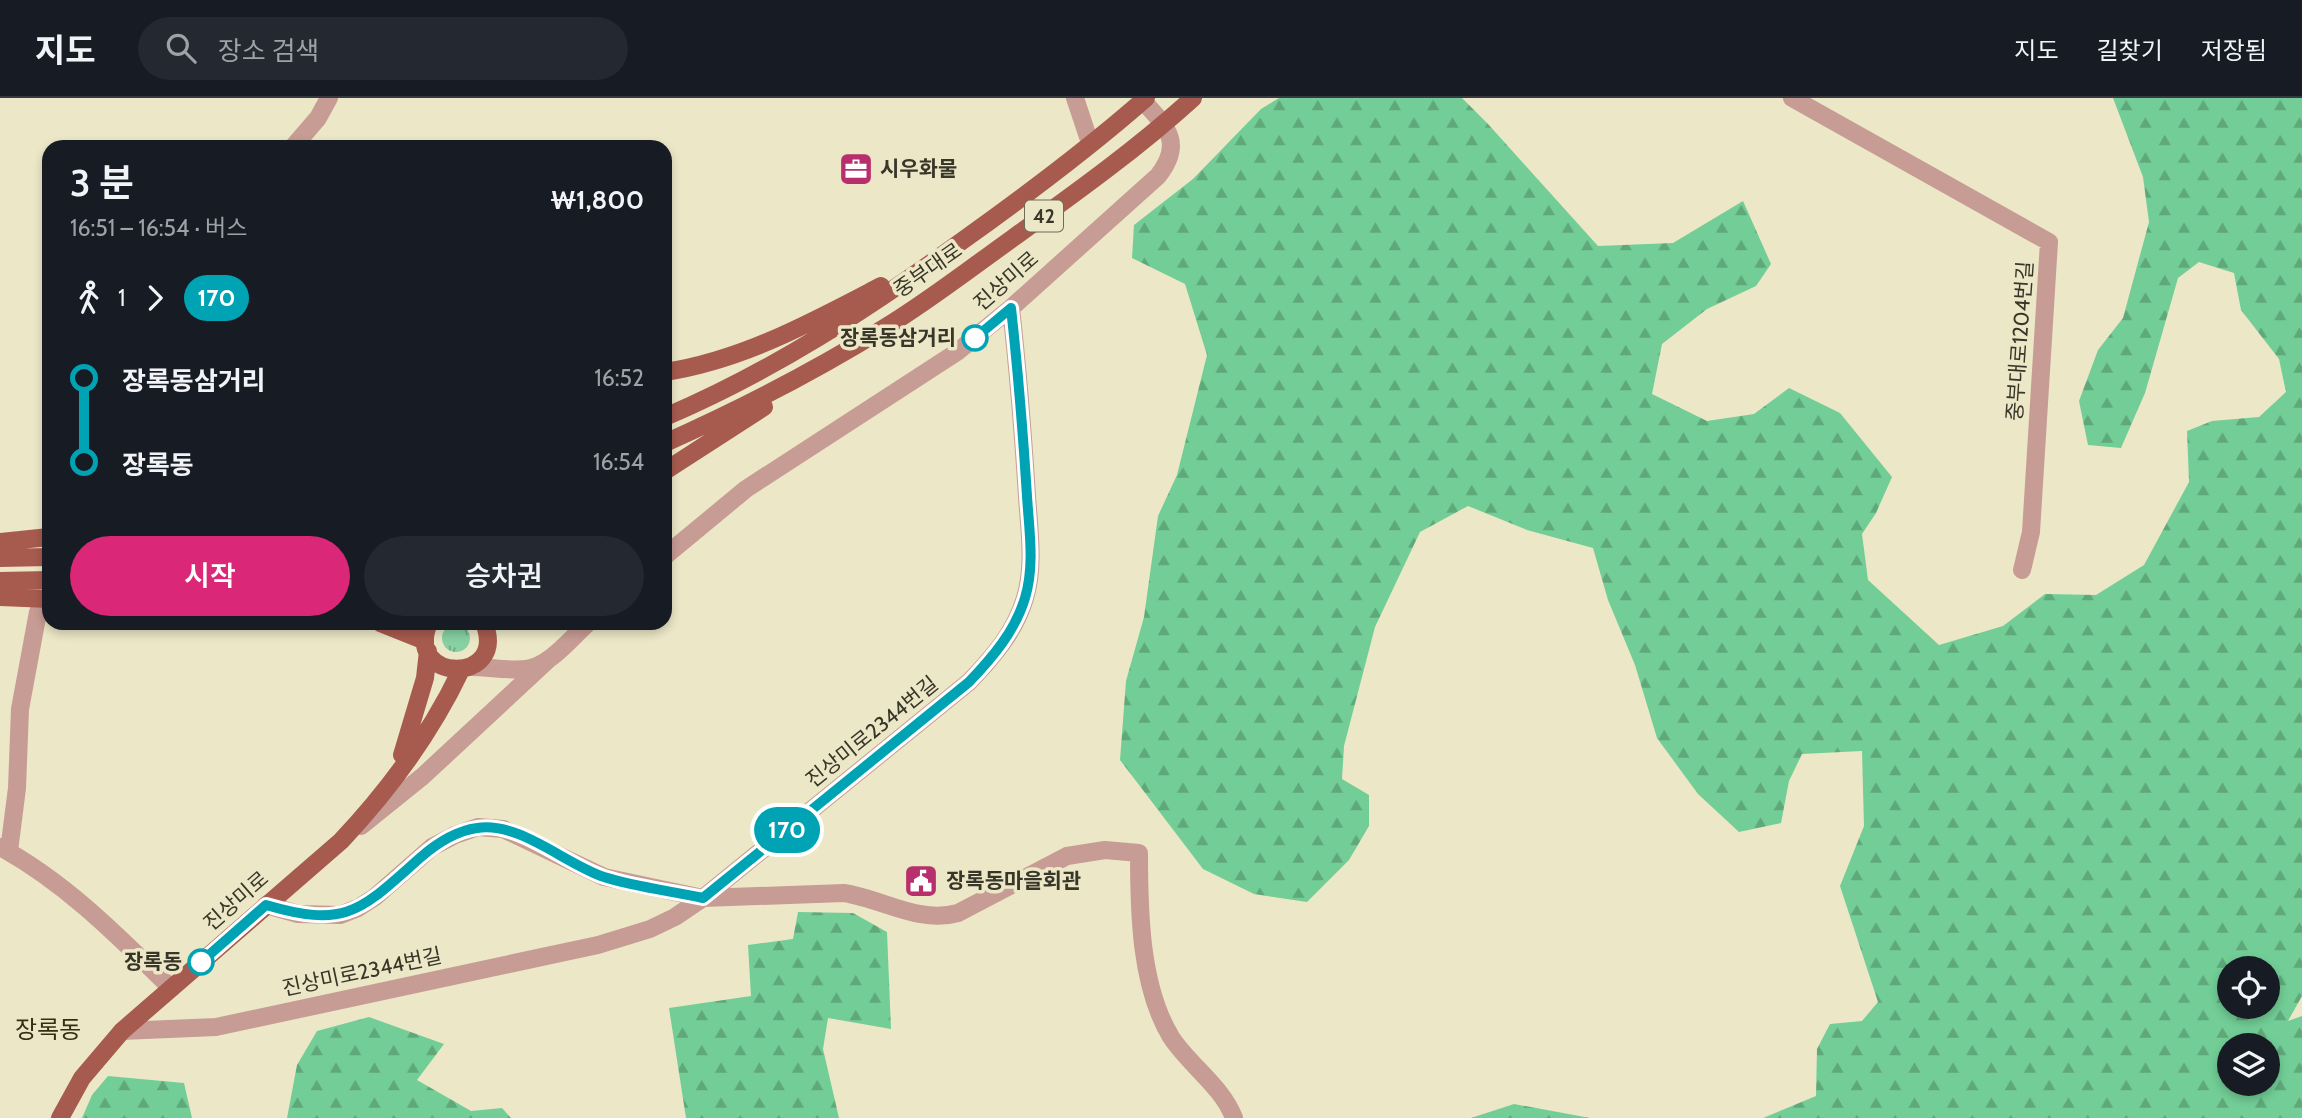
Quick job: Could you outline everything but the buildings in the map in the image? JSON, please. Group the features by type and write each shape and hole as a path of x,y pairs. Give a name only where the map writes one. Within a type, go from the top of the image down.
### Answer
{"main road":[{"name":"중부대로","path":"672,440 786,384 887,326 1046,214 1164,124 1193,98"},
{"name":"중부대로","path":"672,414 736,385 847,321 1017,201 1144,100"},
{"path":"672,371 695,367 763,344 946,253"},
{"path":"672,466 887,326"},
{"path":"0,542 42,538"},
{"path":"0,558 42,557"},
{"path":"0,581 42,580"},
{"path":"0,597 42,606"},
{"path":"394,630 426,646 433,660 441,666 466,668"},
{"path":"389,783 418,706 425,678 428,630"},
{"path":"389,783 466,668 479,661 489,630"},
{"name":"진상미로","path":"60,1118 82,1077 122,1031 341,841 389,783"}],"street":[{"path":"299,140 318,118 329,98"},
{"path":"1075,98 1090,143"},
{"name":"중부대로1204번길","path":"1792,98 2049,242 2031,532 2022,570"},
{"path":"1144,100 1164,124"},
{"name":"진상미로","path":"672,550 746,489 913,383 957,352 1011,308 1167,166 1173,142 1164,124"},
{"name":"진상미로2344번길","path":"122,1031 216,1027 598,945 650,929 675,917 703,898 969,682 992,658 1012,630 1025,598 1030,567 1022,405 1011,308"},
{"path":"42,610 20,709 17,789 4,849 76,898 171,988"},
{"path":"489,630 496,655 506,663 528,669"},
{"path":"341,841 423,776 580,630"},
{"path":"466,668 528,669 548,659"},
{"path":"266,905 298,914 340,915 376,897 432,847 478,827 503,829 604,877 703,898 844,893 864,896 923,916 943,917 958,913 1067,856 1105,850 1139,853 1139,897 1153,996 1171,1036 1222,1097 1234,1118"}],"green space":[{"path":"1279,98 1462,98 1598,246 1673,243 1743,201 1771,264 1756,286 1707,309 1662,344 1652,394 1707,421 1754,414 1789,388 1840,413 1892,477 1876,513 1862,534 1868,580 1939,645 2003,626 2045,594 2096,595 2144,565 2189,482 2187,431 2212,421 2259,417 2286,392 2279,359 2241,310 2234,273 2199,262 2178,278 2145,393 2121,448 2088,445 2079,401 2098,350 2123,318 2149,222 2143,177 2113,98 2302,98 2302,996 2288,1021 2302,1016 2302,1118 1763,1118 1816,1096 1817,1049 1830,1024 1862,1021 1878,1002 1840,886 1864,826 1862,751 1802,754 1789,781 1781,823 1739,832 1698,794 1657,738 1635,665 1608,600 1593,548 1527,530 1468,506 1420,532 1375,627 1344,746 1342,779 1369,795 1369,826 1349,860 1307,902 1254,894 1203,869 1120,760 1126,681 1144,617 1158,516 1177,475 1207,355 1185,284 1132,258 1134,225 1193,179 1261,109"},
{"path":"445,630 467,630 469,643 461,651 451,651 443,643"},
{"path":"798,912 853,913 887,932 891,1029 828,1018 823,1049 839,1118 686,1118 669,1008 751,996 748,945 793,939"},
{"path":"369,1017 444,1044 417,1080 471,1111 502,1108 511,1118 287,1118 297,1065 317,1031"},
{"path":"108,1076 184,1083 192,1118 82,1118 92,1095"},
{"path":"1514,1104 1590,1118 1471,1118"}],"bus line":[{"name":"170","path":"201,962 266,905 298,914 340,915 376,897 432,847 478,827 503,829 604,877 703,898 969,682 992,658 1012,630 1025,598 1030,567 1030,538 1022,405 1011,308 975,338"}],"place":[{"name":"시우화물","path":"856,169"},
{"name":"장록동삼거리","path":"975,338"},
{"name":"장록동마을회관","path":"921,881"},
{"name":"장록동","path":"201,962"}],"district":[{"name":"장록동","path":"48,1030"}]}
